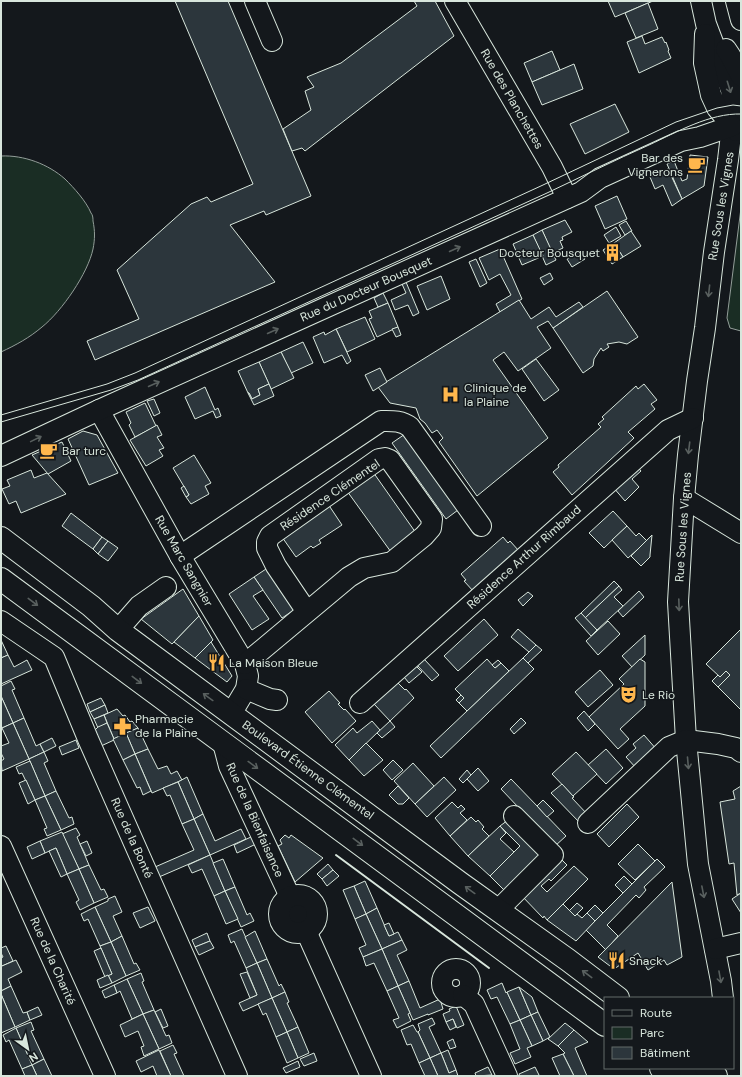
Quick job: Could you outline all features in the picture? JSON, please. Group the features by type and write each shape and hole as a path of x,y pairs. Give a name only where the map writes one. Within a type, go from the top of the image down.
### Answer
{"main road":[{"name":"Boulevard Étienne Clémentel","path":"1,538 91,606 118,630 617,997"},
{"path":"1,579 604,1025"},
{"path":"707,1069 716,1076"}],"street":[{"path":"255,1 272,41"},
{"name":"Rue des Planchettes","path":"455,1 552,167 567,198"},
{"path":"701,1 706,24 704,63 711,95 717,108 738,125"},
{"path":"736,1 741,20"},
{"path":"706,24 730,55 741,76"},
{"name":"Rue du Docteur Bousquet","path":"1,456 99,410 581,192 600,178 681,141 700,137 738,125"},
{"name":"Rue Sous les Vignes","path":"715,948 698,864 686,740 678,602 684,498 697,381 722,196 738,125"},
{"path":"722,196 732,184 741,181"},
{"name":"Rue Marc Sangnier","path":"99,410 180,556 244,664 248,676 246,689"},
{"name":"Résidence Arthur Rimbaud","path":"360,703 668,430 693,418"},
{"path":"180,556 381,421 400,422 406,424 410,428 481,526"},
{"name":"Résidence Clémentel","path":"244,664 307,612 349,577 364,568 392,562 424,536 431,528 432,519 390,460 385,458 379,459 270,536 267,542 267,548 276,566 307,612"},
{"path":"684,498 741,533"},
{"path":"118,630 139,606 166,587"},
{"name":"Rue de la Bonté","path":"1,621 54,657 88,739 237,1076"},
{"path":"231,714 246,689 270,699 277,700"},
{"path":"588,823 669,747 686,740 718,744 736,748 741,752"},
{"name":"Rue de la Bienfaisance","path":"223,743 229,766 290,896 371,1076"},
{"path":"498,910 553,856 514,816"},
{"name":"Rue de la Charité","path":"1,846 105,1076"},
{"path":"723,997 715,948 741,943"},
{"path":"463,995 474,1004 507,1076"},
{"path":"666,1073 691,1076"}],"green space":[{"path":"1,156 27,159 51,169 65,179 83,199 92,214 94,242 86,269 66,302 50,320 37,331 1,352"},
{"path":"741,208 741,331 730,328 727,318"}],"building":[{"path":"175,1 228,1 311,196 266,215 264,211 230,225 275,282 95,360 87,341 139,319 117,270 191,204 207,197 211,202 253,184"},
{"path":"414,1 435,1 454,36 305,151 302,148 292,151 283,129 311,110 305,91 314,87 307,77 341,63 417,6"},
{"path":"608,1 653,1 615,17"},
{"path":"648,3 658,29 636,38 625,13"},
{"path":"642,36 645,44 662,37 665,43 666,42 671,58 639,73 627,42"},
{"path":"552,51 560,70 532,82 524,63"},
{"path":"574,64 583,89 542,105 532,82"},
{"path":"615,104 629,132 585,154 570,124"},
{"path":"690,155 708,157 704,186 682,199 667,164 674,161 682,181 687,179"},
{"path":"668,169 682,199 672,206 663,185 655,189 650,177"},
{"path":"617,196 627,219 605,229 595,206"},
{"path":"565,220 572,232 562,237 563,240 560,241 563,248 552,253 542,230"},
{"path":"626,221 632,231 625,235 619,225"},
{"path":"616,227 621,236 609,243 604,235"},
{"path":"542,230 556,260 546,265 533,235"},
{"path":"631,231 641,246 623,257 614,243"},
{"path":"533,235 543,256 522,265 513,244"},
{"name":"Docteur Bousquet","path":"614,243 623,257 612,264 603,250"},
{"path":"500,249 522,299 500,312 496,304 511,295 500,274 489,280 479,258"},
{"path":"580,251 585,259 572,267 567,259"},
{"path":"476,259 487,283 480,287 469,262"},
{"path":"550,273 553,279 544,285 540,278"},
{"path":"441,276 450,299 427,310 417,286"},
{"path":"406,282 419,313 413,316 408,305 395,310 391,300 406,293 402,284"},
{"path":"607,291 638,337 627,344 619,342 607,344 609,347 603,351 601,348 594,359 593,366 583,373 553,328"},
{"path":"383,293 388,303 378,307 374,298"},
{"name":"Clinique de la Plaine","path":"519,300 531,319 549,307 556,317 579,302 583,307 553,328 548,321 537,327 551,348 518,371 504,352 493,360 548,438 477,496 439,442 443,438 437,430 432,433 420,419 416,408 390,403 378,387"},
{"path":"388,303 398,327 377,337 369,319 372,318 369,311"},
{"path":"365,317 375,339 347,352 336,329"},
{"path":"398,327 401,335 396,337 392,329"},
{"path":"336,329 351,361 347,364 342,355 324,363 313,337 324,332 325,335"},
{"path":"303,342 313,363 291,373 281,352"},
{"path":"281,352 294,378 271,389 259,362"},
{"path":"536,359 559,390 544,401 522,369"},
{"path":"259,362 269,384 258,389 260,395 252,399 238,371"},
{"path":"380,368 387,382 373,391 365,375"},
{"path":"269,384 274,396 254,405 248,393 252,399 260,395 258,389"},
{"path":"644,384 657,400 651,404 655,409 628,432 634,438 572,495 553,472 559,467 558,465 601,427 598,424 604,419 602,417 636,386 638,389"},
{"path":"205,387 215,410 218,408 221,416 216,418 213,411 195,419 185,397"},
{"path":"154,399 160,413 154,416 147,401"},
{"path":"145,403 156,426 135,437 129,425 131,423 126,412"},
{"path":"157,425 162,435 157,437 164,448 159,450 163,456 146,466 130,440"},
{"path":"83,431 97,435 118,473 89,485 68,439"},
{"path":"405,434 458,510 446,519 392,443"},
{"path":"62,442 71,461 48,474 32,455"},
{"path":"194,455 211,483 205,486 209,494 191,504 186,497 189,495 173,468"},
{"path":"636,465 641,471 632,479 639,487 625,501 613,487"},
{"path":"31,470 34,478 47,473 66,494 21,513 16,501 9,504 2,489 10,486 7,480"},
{"path":"373,472 416,533 391,552 347,491"},
{"path":"184,486 189,495 186,497 181,488"},
{"path":"328,504 342,525 319,540 321,543 313,548 311,546 296,557 282,537"},
{"path":"613,511 627,526 604,548 589,533"},
{"path":"71,513 102,537 93,549 62,526"},
{"path":"627,526 636,536 639,533 647,541 628,558 612,540"},
{"path":"652,535 650,557 641,566 631,556"},
{"path":"102,537 108,541 98,554 93,549"},
{"path":"503,537 508,543 510,541 519,551 474,592 464,581 466,580 461,574"},
{"path":"108,541 118,548 108,561 98,554"},
{"path":"266,569 294,610 282,618 254,577"},
{"path":"254,577 263,590 253,596 269,619 252,630 229,594"},
{"path":"614,581 619,586 585,618 581,613"},
{"path":"619,586 622,590 614,597 623,606 597,630 585,618"},
{"path":"183,589 199,616 172,644 141,619"},
{"path":"639,591 644,597 623,617 618,611"},
{"path":"528,592 533,596 523,606 518,600"},
{"path":"581,613 597,630 591,636 575,618"},
{"path":"199,616 213,640 195,658 174,642"},
{"path":"484,619 498,635 458,671 444,656"},
{"path":"608,621 620,634 598,655 586,641"},
{"path":"518,629 536,645 529,652 511,637"},
{"path":"741,629 741,710 718,687 730,675 726,671 720,677 706,664"},
{"path":"645,635 645,655 632,667 622,656"},
{"path":"1,640 8,655 1,658"},
{"path":"211,642 232,676 227,682 195,658"},
{"path":"536,645 542,650 528,663 523,658"},
{"path":"8,655 14,667 27,660 32,670 1,684 1,658"},
{"path":"523,658 534,669 441,758 430,746"},
{"path":"424,659 439,675 432,681 417,665"},
{"path":"487,659 495,668 501,663 509,671 467,711 459,703 464,698 455,689"},
{"name":"Le Rio","path":"640,659 645,662 645,706 620,729 629,739 618,749 589,717 624,684 619,679"},
{"path":"498,660 501,663 495,668 492,665"},
{"path":"416,666 422,672 409,683 404,677"},
{"path":"600,670 613,685 588,707 575,692"},
{"path":"726,671 730,675 718,687 712,681 718,675 720,677"},
{"path":"11,681 15,689 12,690 24,718 13,723 1,696 1,686"},
{"path":"398,683 414,698 390,721 374,704"},
{"path":"329,691 340,703 338,704 356,721 332,743 305,712"},
{"path":"461,695 464,698 459,703 456,700"},
{"path":"1,696 13,723 2,728 1,724"},
{"path":"101,698 105,705 90,712 87,704"},
{"path":"105,705 108,713 94,719 90,712"},
{"name":"Pharmacie de la Plaine","path":"117,709 138,728 114,739 104,715"},
{"path":"584,711 595,724 588,731 577,718"},
{"path":"104,715 107,723 98,728 94,719"},
{"path":"24,718 36,746 40,744 44,752 29,759 13,723"},
{"path":"521,718 526,723 514,734 510,729"},
{"path":"372,721 380,730 349,760 335,745 353,728 357,733"},
{"path":"390,721 395,727 382,738 377,733"},
{"path":"13,723 29,759 2,771 1,761 4,759 1,753 1,746 9,743 2,728"},
{"path":"107,723 114,740 101,746 94,731 98,727"},
{"path":"138,728 148,749 135,754 126,733"},
{"path":"126,733 135,754 123,760 113,739"},
{"path":"644,735 657,750 637,769 626,757 636,748 633,744"},
{"path":"52,738 56,746 44,752 40,744"},
{"path":"76,740 79,748 62,755 59,747"},
{"path":"366,743 383,760 364,776 349,760"},
{"path":"148,749 158,769 167,766 171,774 177,771 182,780 152,793 135,754"},
{"path":"606,749 623,768 606,784 588,765"},
{"path":"44,752 48,761 44,763 56,791 45,796 29,759"},
{"path":"576,752 597,774 573,796 552,774"},
{"path":"135,754 151,791 143,795 140,787 137,788 123,760"},
{"path":"393,760 403,770 392,780 383,770"},
{"path":"30,761 45,796 35,800 22,773 19,774 16,767"},
{"path":"413,763 434,786 415,804 394,781"},
{"path":"478,768 489,781 478,791 467,779"},
{"path":"467,770 471,775 463,783 459,779"},
{"path":"187,777 203,814 194,819 178,782"},
{"path":"444,777 456,790 427,817 415,804"},
{"path":"511,779 566,836 555,846 501,789"},
{"path":"26,780 35,800 28,804 19,783"},
{"path":"178,782 194,819 182,824 170,795 167,796 163,788"},
{"path":"562,784 574,797 572,798 588,815 580,823 551,793"},
{"path":"398,786 409,798 403,804 398,804 389,795"},
{"path":"741,786 741,893 737,895 734,863 729,864 720,802 735,799 733,791"},
{"path":"56,791 69,818 72,817 74,824 61,830 45,796"},
{"path":"45,796 61,830 47,836 44,829 47,828 35,800"},
{"path":"543,800 554,811 547,817 537,806"},
{"path":"452,802 458,808 461,805 465,809 460,813 467,820 450,836 435,818"},
{"path":"627,804 639,817 609,847 597,834"},
{"path":"203,814 215,841 241,829 246,839 210,855 194,819"},
{"path":"471,817 476,822 478,820 484,827 482,829 489,836 468,856 450,836"},
{"path":"194,819 210,855 159,877 155,867 194,850 182,824"},
{"path":"508,820 544,856 506,892 490,876 520,846 500,826"},
{"path":"500,826 506,833 500,839 514,852 490,876 468,856"},
{"path":"76,828 80,835 77,837 89,865 79,869 62,834"},
{"path":"62,832 79,869 67,874 56,848 45,853 40,841"},
{"path":"285,835 289,838 291,835 323,858 295,882 278,846 282,844 280,840"},
{"path":"253,836 256,844 237,853 234,845"},
{"path":"40,841 45,853 32,859 27,847"},
{"path":"87,841 92,853 86,856 80,844"},
{"path":"638,844 655,861 635,880 618,864"},
{"path":"56,848 67,874 61,877 49,851"},
{"path":"210,855 225,891 214,896 202,869 192,873 188,865"},
{"path":"223,859 235,887 225,891 213,863"},
{"path":"657,859 665,867 644,887 646,890 639,898 636,895 607,925 618,936 606,950 586,930"},
{"path":"562,860 567,865 551,881 549,879 541,886 547,892 574,866 588,879 547,920 544,916 543,918 520,894"},
{"path":"328,864 333,870 322,879 317,874"},
{"path":"89,865 101,890 104,889 108,897 94,903 79,869"},
{"path":"79,869 94,903 80,910 76,902 79,900 67,874"},
{"path":"333,870 339,876 327,886 322,879"},
{"path":"624,876 632,884 623,893 615,885"},
{"path":"365,881 377,908 366,914 354,886"},
{"path":"672,882 682,957 667,965 664,960 648,970 638,953 614,969 598,957"},
{"path":"354,886 366,914 355,919 343,890"},
{"path":"235,887 247,915 250,913 254,921 241,927 225,891"},
{"path":"225,891 238,919 226,924 214,896"},
{"path":"741,893 741,913 732,899"},
{"path":"115,896 122,912 113,916 122,936 111,942 95,907"},
{"path":"577,903 583,908 575,916 569,911"},
{"path":"563,904 575,916 577,914 582,918 587,913 595,921 576,941 547,920"},
{"path":"595,905 603,913 595,921 587,913"},
{"path":"95,907 111,942 100,946 88,919 84,921 81,914"},
{"path":"148,907 155,921 140,928 133,913"},
{"path":"377,908 389,936 398,932 402,940 382,949 366,914"},
{"path":"366,914 382,949 363,957 359,948 366,945 355,919"},
{"path":"389,923 394,934 389,936 384,925"},
{"path":"242,929 257,963 246,968 234,941 231,943 228,935"},
{"path":"255,931 267,959 257,963 245,937"},
{"path":"207,933 210,941 195,947 192,940"},
{"path":"122,936 134,964 136,963 140,970 126,976 111,942"},
{"path":"402,940 407,950 397,955 409,981 398,986 382,949"},
{"path":"210,941 214,948 199,955 195,947"},
{"path":"111,942 126,976 112,983 108,975 112,974 100,946"},
{"path":"6,946 13,961 2,966 1,958 3,957 1,948"},
{"path":"101,948 112,974 105,977 94,951"},
{"path":"382,949 398,986 387,991 374,963 366,966 363,957"},
{"path":"267,959 279,986 281,984 285,992 272,998 257,963"},
{"path":"16,960 22,972 8,979 11,986 1,991 1,963 2,966"},
{"path":"257,963 272,998 243,1011 239,1003 257,995 246,968"},
{"path":"247,972 257,995 250,998 240,974"},
{"path":"141,973 144,981 142,982 154,1010 143,1014 127,979"},
{"path":"108,975 112,983 100,988 97,980"},
{"path":"127,979 143,1014 132,1019 120,991 117,993 114,985"},
{"path":"409,981 420,1008 440,999 443,1009 413,1020 398,986"},
{"path":"502,983 520,1020 510,1024 497,997 491,999 487,990"},
{"path":"114,985 117,993 105,998 102,991"},
{"path":"11,986 23,1013 27,1012 30,1020 15,1027 1,994 1,991"},
{"path":"398,986 410,1013 408,1014 411,1021 397,1028 393,1020 399,1018 387,991"},
{"path":"519,987 531,1015 520,1020 507,992"},
{"path":"519,987 532,997 538,1012 531,1015"},
{"path":"285,992 289,1002 287,1003 298,1027 287,1032 272,998"},
{"path":"1,994 15,1027 1,1033"},
{"path":"272,998 287,1032 276,1037 266,1013 263,1015 258,1004"},
{"path":"456,1006 464,1025 457,1028 453,1019 446,1022 443,1014"},
{"path":"38,1007 42,1015 30,1020 27,1012"},
{"path":"161,1009 168,1026 163,1028 155,1012"},
{"path":"154,1010 166,1036 169,1035 172,1043 159,1049 143,1014"},
{"path":"538,1012 550,1037 543,1041 531,1015"},
{"path":"143,1014 159,1049 144,1056 141,1047 144,1046 138,1031 125,1037 120,1025"},
{"path":"531,1015 543,1041 532,1046 520,1020"},
{"path":"432,1018 435,1024 429,1027 441,1053 430,1058 418,1032 420,1030 418,1024"},
{"path":"453,1019 456,1027 450,1030 446,1022"},
{"path":"520,1020 532,1046 527,1048 531,1057 515,1064 510,1053 520,1049 510,1024"},
{"path":"31,1022 34,1030 31,1031 44,1059 32,1065 16,1028"},
{"path":"565,1023 574,1030 558,1046 548,1039"},
{"path":"413,1025 418,1032 430,1058 419,1063 411,1044 407,1045 401,1030"},
{"path":"298,1027 309,1053 298,1058 287,1032"},
{"path":"16,1028 32,1065 22,1069 9,1040 6,1042 3,1035"},
{"path":"574,1030 588,1042 575,1048 587,1076 574,1076 563,1054 565,1053 558,1046"},
{"path":"287,1032 298,1058 287,1063 276,1037"},
{"path":"453,1039 456,1047 450,1049 447,1042"},
{"path":"173,1045 177,1053 174,1054 184,1076 171,1076 160,1051"},
{"path":"159,1050 171,1076 157,1076 153,1066 141,1072 136,1061"},
{"path":"448,1050 456,1070 449,1073 441,1053"},
{"path":"314,1053 317,1061 304,1066 300,1059"},
{"path":"441,1053 449,1073 456,1070 458,1076 438,1076 430,1058"},
{"path":"563,1054 574,1076 560,1076 552,1058"},
{"path":"430,1058 438,1076 425,1076 419,1063"},
{"path":"44,1059 52,1076 37,1076 32,1065"},
{"path":"298,1061 300,1067 286,1073 283,1068"},
{"path":"32,1065 37,1076 25,1076 22,1069"},
{"path":"488,1067 492,1075 476,1076 475,1073"},
{"path":"535,1067 539,1075 520,1076 519,1074"}],"tram line":[{"path":"1,415 107,384 135,373 676,122 717,108 733,105 741,106"},
{"path":"1,422 111,390 138,380 547,193 682,129 717,117 741,114"}],"wall":[{"path":"336,855 489,968"}],"place":[{"name":"Bar des Vignerons","path":"696,165"},
{"name":"Docteur Bousquet","path":"613,253"},
{"name":"Clinique de la Plaine","path":"451,395"},
{"name":"Bar turc","path":"49,451"},
{"name":"La Maison Bleue","path":"216,663"},
{"name":"Le Rio","path":"629,695"},
{"name":"Pharmacie de la Plaine","path":"122,726"},
{"name":"Snack","path":"616,961"}]}
